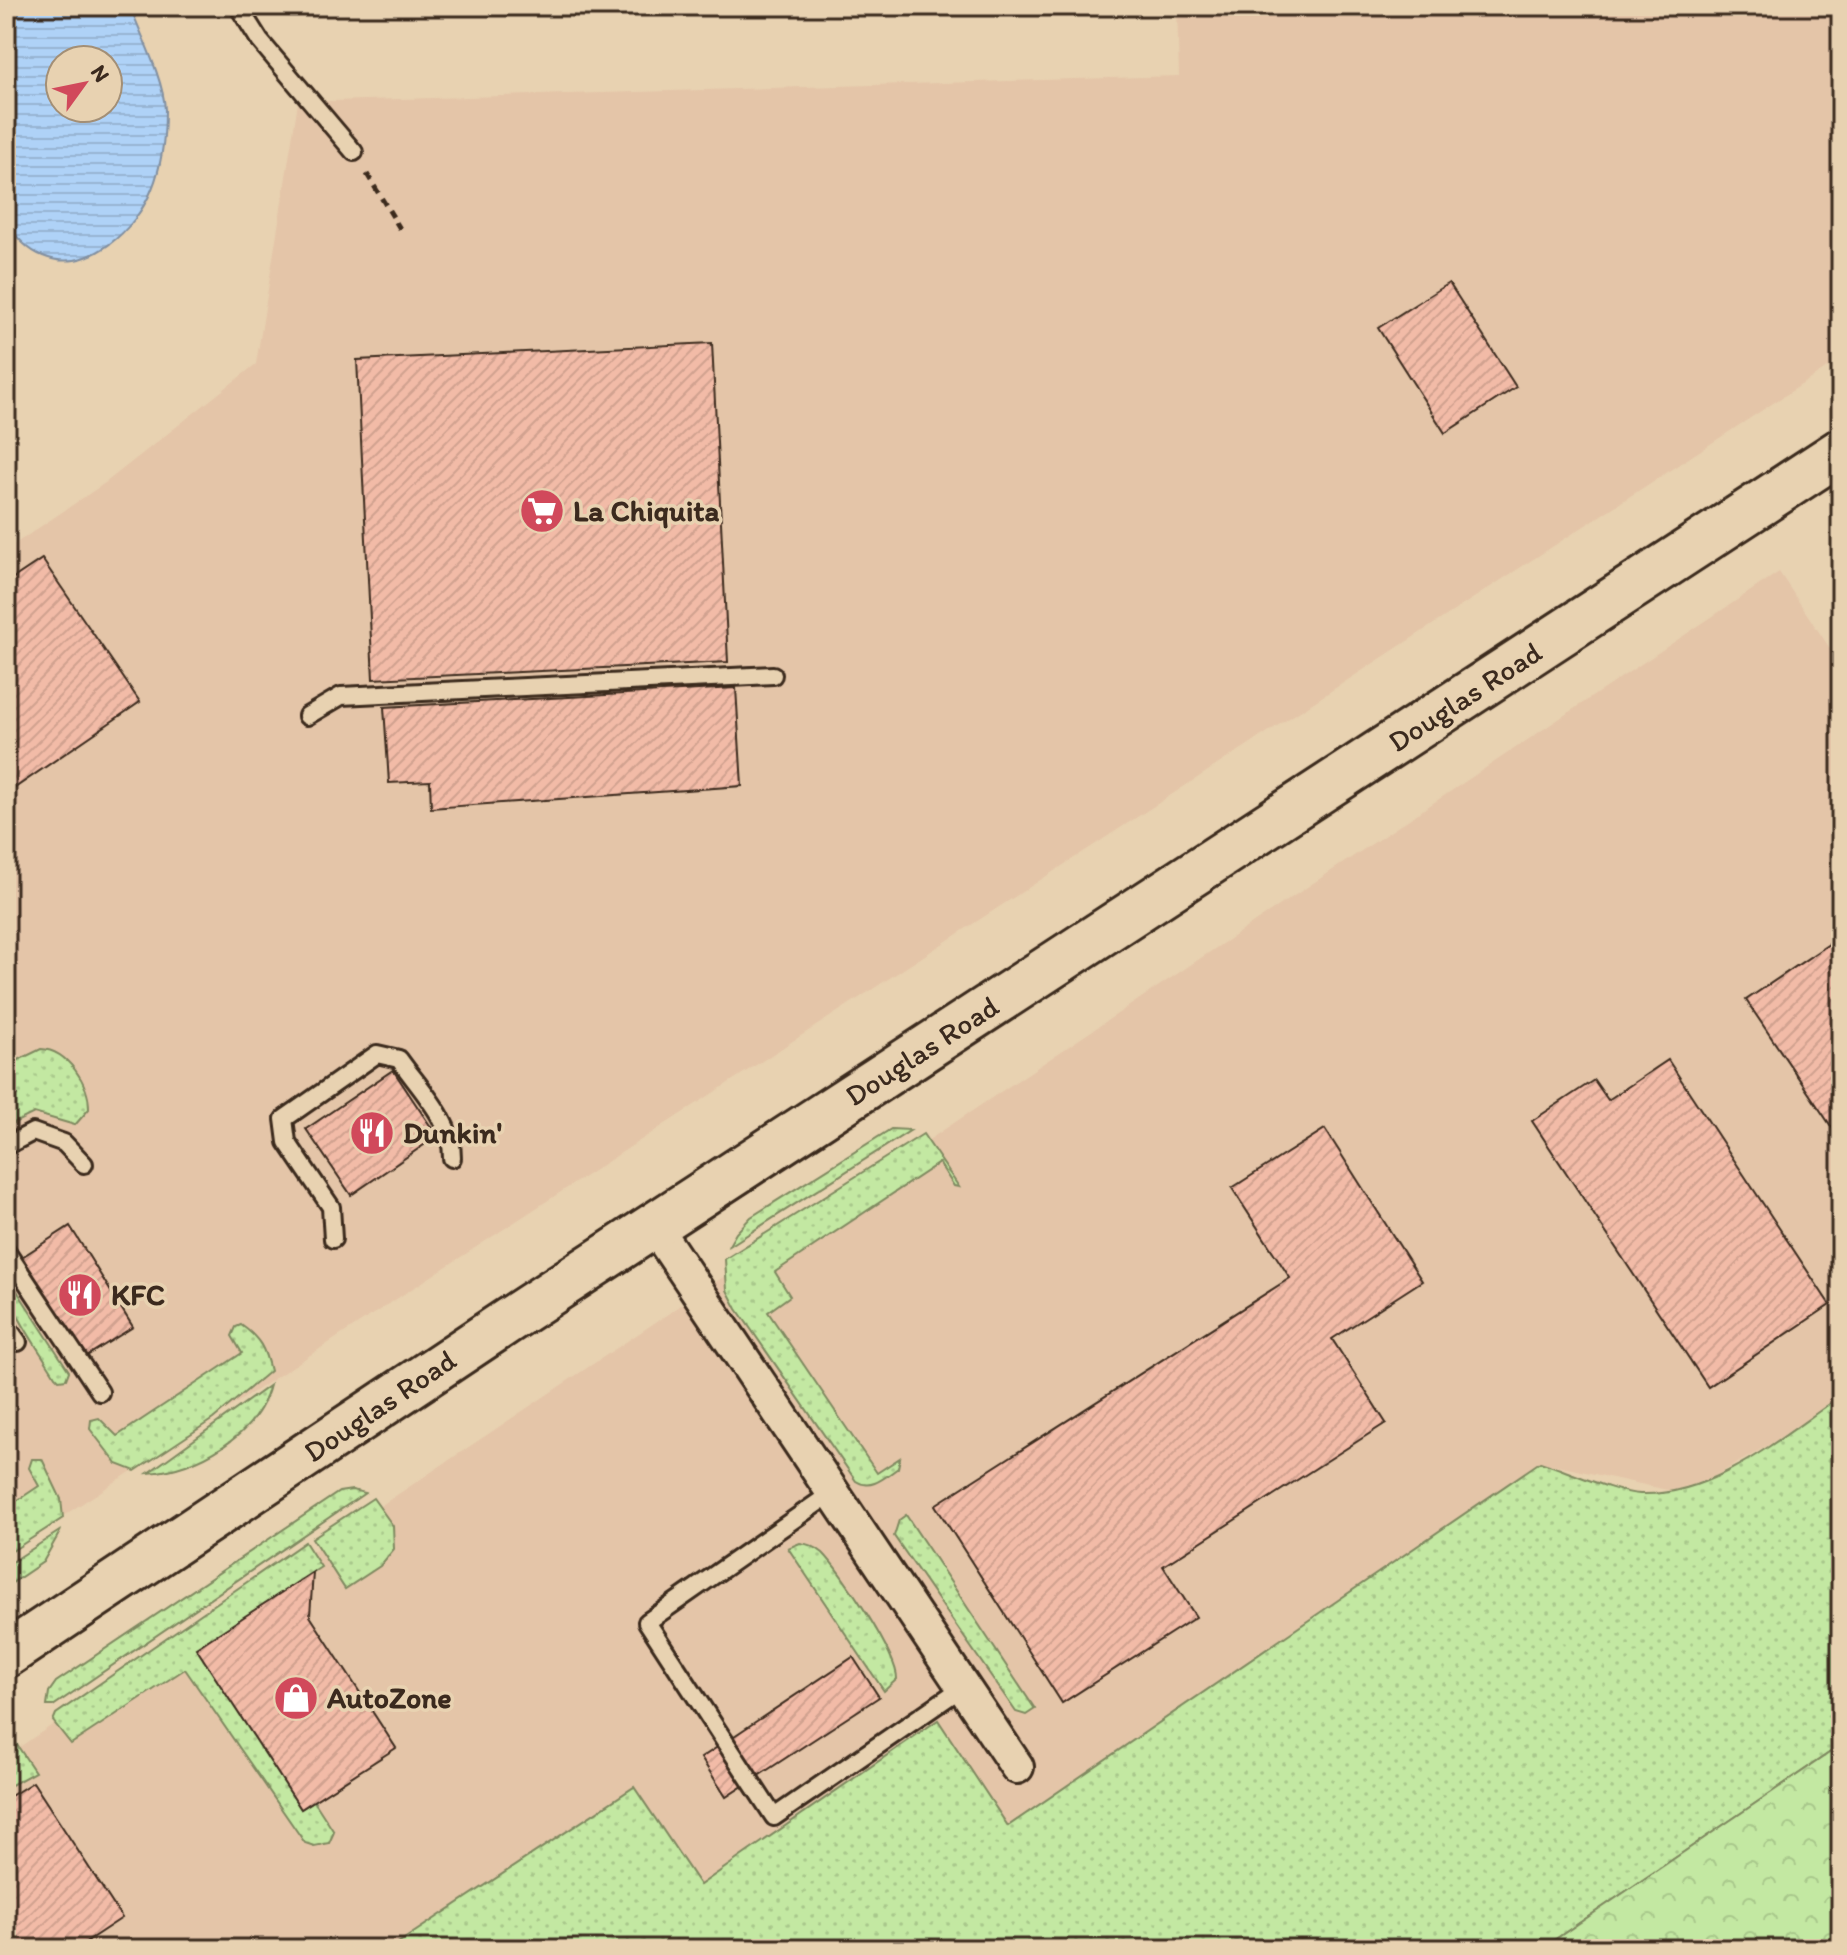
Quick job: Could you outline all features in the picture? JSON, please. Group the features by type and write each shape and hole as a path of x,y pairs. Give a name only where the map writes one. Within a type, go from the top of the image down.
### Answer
{"street":[{"name":"Douglas Road","path":"6,1655 654,1226 1841,451"},
{"path":"654,1226 1017,1767"}],"lane":[{"path":"238,6 260,41 354,152"},
{"path":"307,716 341,696 773,675"},
{"path":"333,1239 331,1207 287,1142 284,1119 345,1073 377,1054 399,1059 444,1123 452,1142 452,1158"},
{"path":"6,1146 33,1132 64,1143 84,1164"},
{"path":"6,1251 100,1392"},
{"path":"6,1325 18,1342"},
{"path":"833,1492 647,1622 774,1817 963,1687"}],"path":[{"path":"354,152 402,232"}],"shaded area":[{"path":"1177,6 1841,6 1841,359 6,1553 6,550 105,483 256,364 298,102 1179,76"},
{"path":"1779,572 1841,665 1841,1396 1772,1443 1710,1479 1672,1491 1540,1462 1008,1826 938,1720 700,1885 634,1788 389,1949 6,1949 6,1756"}],"green space":[{"path":"41,1049 60,1055 75,1070 86,1089 89,1109 75,1125 34,1113 6,1127 6,1102 17,1095 6,1077 6,1066"},
{"path":"891,1129 911,1130 728,1247 751,1217"},
{"path":"923,1134 959,1187 954,1186 939,1163 775,1272 790,1296 768,1312 877,1473 900,1458 898,1468 883,1479 862,1484 856,1481 737,1309 727,1290 725,1259"},
{"path":"6,1274 69,1371 66,1379 59,1380 55,1376 24,1327 11,1300"},
{"path":"241,1325 261,1345 270,1371 213,1419 135,1471 117,1464 90,1429 91,1420 99,1418 117,1436 242,1353 232,1336 236,1327"},
{"path":"270,1385 253,1419 223,1447 186,1465 148,1473"},
{"path":"1841,1396 1841,1745 1541,1949 389,1949 634,1787 700,1885 938,1720 1008,1826 1540,1462 1630,1493 1668,1492 1721,1475 1771,1445"},
{"path":"32,1459 42,1459 61,1499 63,1518 6,1555 6,1508 39,1486 29,1468"},
{"path":"352,1490 365,1493 53,1706 47,1706 49,1692 56,1682 339,1492"},
{"path":"373,1498 393,1526 394,1549 380,1566 345,1589 312,1538"},
{"path":"906,1515 1035,1709 1026,1715 1016,1712 894,1536 899,1520"},
{"path":"61,1530 43,1562 6,1587 6,1566"},
{"path":"305,1542 321,1567 197,1648 301,1809 314,1801 334,1832 329,1843 314,1846 305,1843 185,1669 71,1744 53,1721 56,1714"},
{"path":"800,1543 823,1553 855,1595 879,1634 897,1679 884,1691 788,1548"},
{"path":"15,1742 35,1772 6,1788 6,1748"},
{"path":"1841,1745 1841,1949 1541,1949"}],"water":[{"path":"6,6 130,6 164,98 164,140 152,189 145,204 123,233 93,254 60,260 43,256 22,242 6,224"}],"building":[{"path":"1449,283 1516,387 1445,433 1378,328"},
{"name":"La Chiquita","path":"712,343 728,662 373,679 357,360"},
{"path":"42,559 140,702 6,794 6,583"},
{"path":"736,688 742,786 431,808 430,781 389,783 384,707"},
{"path":"1841,936 1841,1141 1746,1000"},
{"path":"1668,1060 1830,1305 1708,1387 1532,1121 1594,1080 1608,1100"},
{"name":"Dunkin'","path":"393,1070 437,1136 351,1195 306,1129"},
{"path":"1325,1129 1422,1281 1332,1339 1386,1423 1163,1566 1196,1617 1062,1703 935,1505 1290,1278 1232,1188"},
{"name":"KFC","path":"70,1226 133,1327 85,1357 22,1257"},
{"name":"AutoZone","path":"313,1572 310,1616 396,1748 301,1809 196,1648"},
{"path":"853,1657 879,1697 726,1797 701,1758"},
{"path":"33,1782 122,1918 75,1949 10,1949 6,1943 6,1799"}],"place":[{"name":"La Chiquita","path":"542,511"},
{"name":"Dunkin'","path":"372,1133"},
{"name":"KFC","path":"80,1295"},
{"name":"AutoZone","path":"296,1698"}]}
